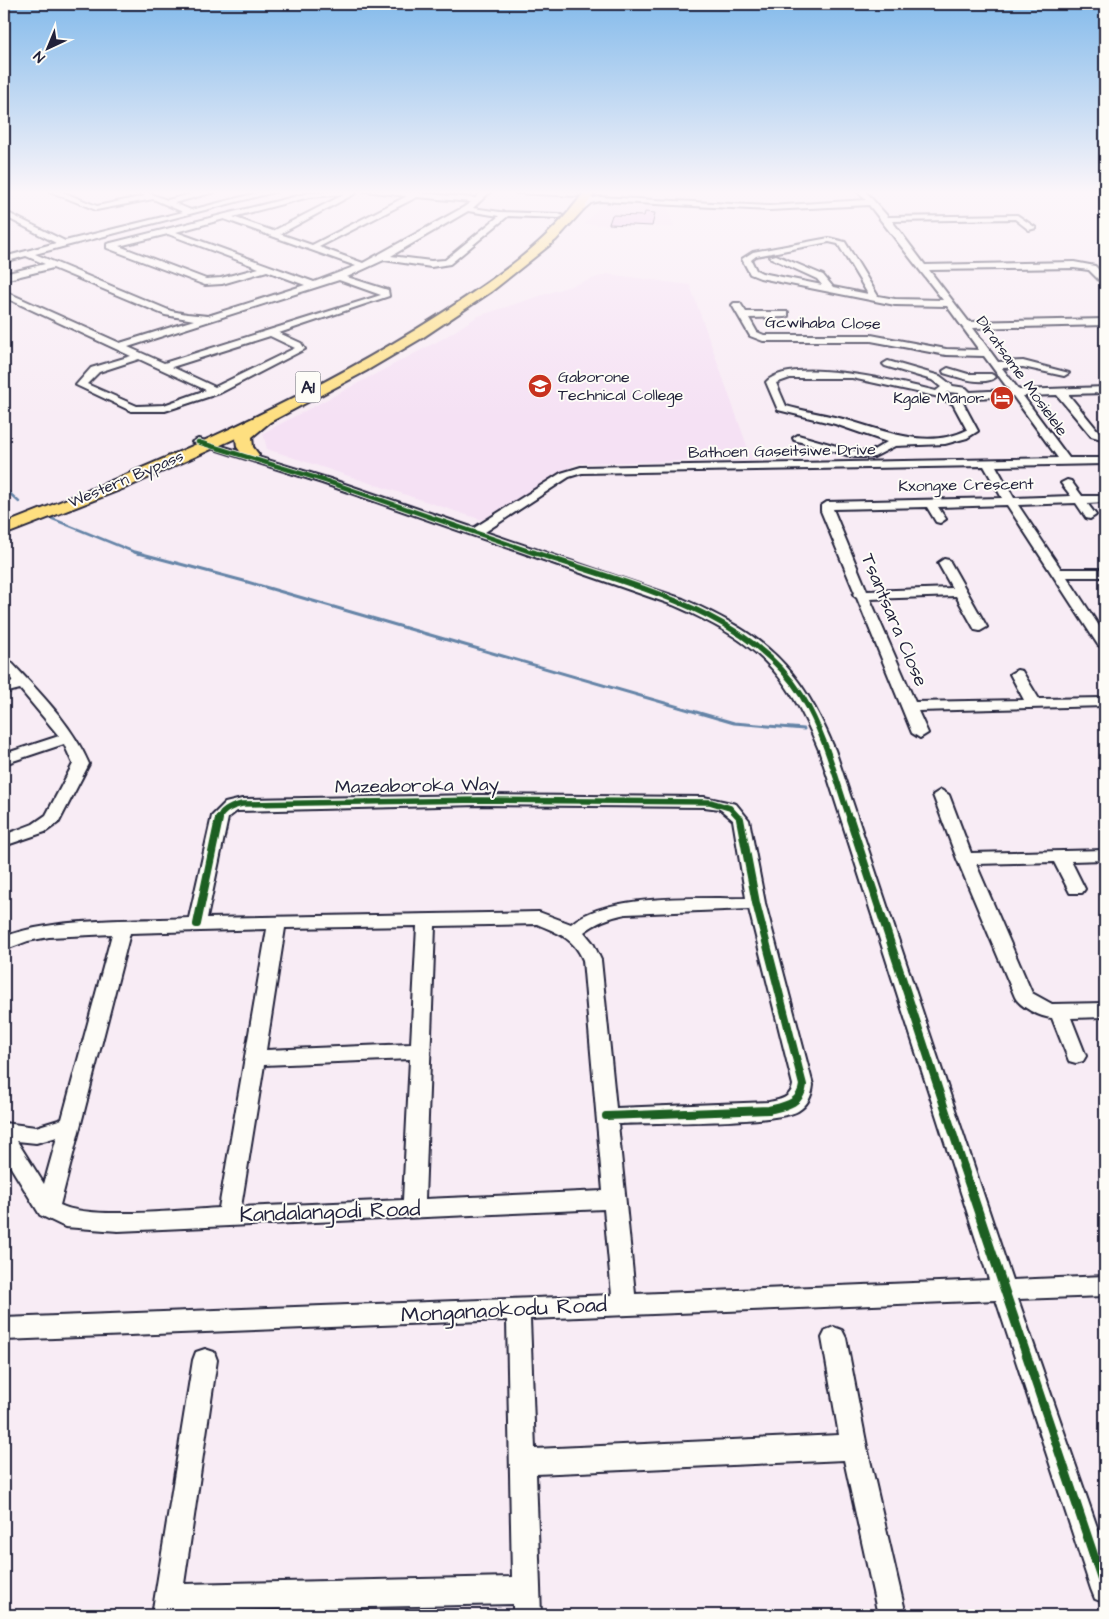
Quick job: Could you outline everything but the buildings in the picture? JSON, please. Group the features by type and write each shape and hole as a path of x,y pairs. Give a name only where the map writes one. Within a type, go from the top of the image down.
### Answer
{"highway":[{"name":"Western Bypass","path":"4,523 206,441 404,336 488,280 505,267"},
{"name":"Western Bypass","path":"4,530 300,400 371,362 444,318 516,267"},
{"path":"257,459 243,441 249,431 300,400"}],"street":[{"path":"4,277 43,267"},
{"path":"59,267 168,313 187,317 213,317"},
{"path":"165,267 205,282 222,281 267,268"},
{"path":"263,267 316,286"},
{"path":"120,346 316,286 363,267"},
{"path":"751,267 754,272 760,275 830,290 908,303 948,303"},
{"path":"795,267 820,277 830,290"},
{"path":"856,267 875,298"},
{"path":"922,268 995,267"},
{"path":"1083,267 1092,268 1103,279"},
{"name":"Diratsame Mosielele","path":"922,268 1066,462"},
{"path":"162,367 385,296 385,292 340,277"},
{"path":"4,294 216,391"},
{"name":"Gcwihaba Close","path":"737,304 753,334 763,338 871,338 946,352 986,353"},
{"path":"744,315 785,314"},
{"path":"966,325 1105,322"},
{"path":"139,356 95,370 81,385 135,409 165,408 216,391 300,349 298,345 271,333"},
{"path":"936,378 955,366 949,360"},
{"path":"888,364 936,378 950,389"},
{"path":"995,365 1023,364 1064,373"},
{"path":"948,371 967,377 991,377"},
{"path":"956,401 973,431 955,440 896,440 837,421 813,417 782,408 772,382 779,377 790,375 852,375 938,394 945,399 956,401 967,399 969,395"},
{"path":"938,394 940,390 950,389 962,390 969,395 1105,390"},
{"path":"1060,392 1095,434 1105,437"},
{"path":"798,438 854,454 874,454 896,440"},
{"path":"206,441 476,532 698,610 749,638 776,661 794,682 815,716 827,750 1004,1291 1105,1589"},
{"name":"Bathoen Gaseitsiwe Drive","path":"476,532 565,475 581,470 1105,461"},
{"path":"988,463 1010,501 1105,645"},
{"path":"1067,483 1090,515"},
{"name":"Kxongxe Crescent","path":"827,506 1105,499"},
{"path":"930,502 940,519"},
{"name":"Tsantsara Close","path":"827,506 827,511 860,595 910,708 1105,702"},
{"path":"944,563 980,627"},
{"path":"1059,573 1105,573"},
{"path":"860,595 962,592"},
{"path":"4,663 78,752 81,764 53,818 40,828 4,841"},
{"path":"1017,674 1034,704"},
{"path":"4,689 22,683"},
{"path":"910,708 920,733"},
{"path":"4,759 67,738"},
{"path":"941,795 965,859 1024,997 1038,1007 1059,1012 1105,1010"},
{"name":"Mazeaboroka Way","path":"197,924 220,816 226,810 242,804 479,800 704,802 728,806 736,812 741,820 756,903"},
{"path":"965,859 1105,855"},
{"path":"1060,856 1076,889"},
{"path":"573,932 586,921 605,912 626,908 756,903 803,1085 802,1094 791,1106 769,1110 606,1116"},
{"path":"4,944 24,936 49,931 197,924 426,919 539,918 573,932 588,947 592,960 624,1304"},
{"path":"414,1209 426,919"},
{"path":"229,1216 277,923"},
{"path":"48,1209 123,927"},
{"path":"1059,1012 1076,1056"},
{"path":"255,1058 421,1051"},
{"path":"4,1131 36,1135 69,1125"},
{"path":"4,1138 48,1209"},
{"name":"Kandalangodi Road","path":"48,1209 66,1218 118,1222 614,1200"},
{"name":"Monganaokodu Road","path":"4,1329 1105,1286"},
{"path":"205,1360 167,1607 526,1602 524,1462 518,1309"},
{"path":"834,1338 854,1448 892,1615"},
{"path":"524,1462 854,1448"}],"shaded area":[{"name":"Gaborone Technical College","path":"607,274 690,285 752,460 577,463 482,520 267,449 263,433 444,338 478,316"}],"waterway":[{"path":"4,488 19,502"},
{"path":"48,517 139,554"},
{"path":"135,552 244,581 734,723 804,729"}],"cycle path":[{"path":"198,442 326,481 678,602 706,614 752,642 788,676 815,721 827,750 1004,1291 1105,1589"},
{"path":"197,924 220,816 231,807 242,804 479,800 704,802 726,806 734,811 741,820 756,903 803,1085 802,1094 791,1105 769,1110 606,1116"}],"place":[{"name":"Gaborone Technical College","path":"540,386"},
{"name":"Kgale Manor","path":"1002,398"}]}
